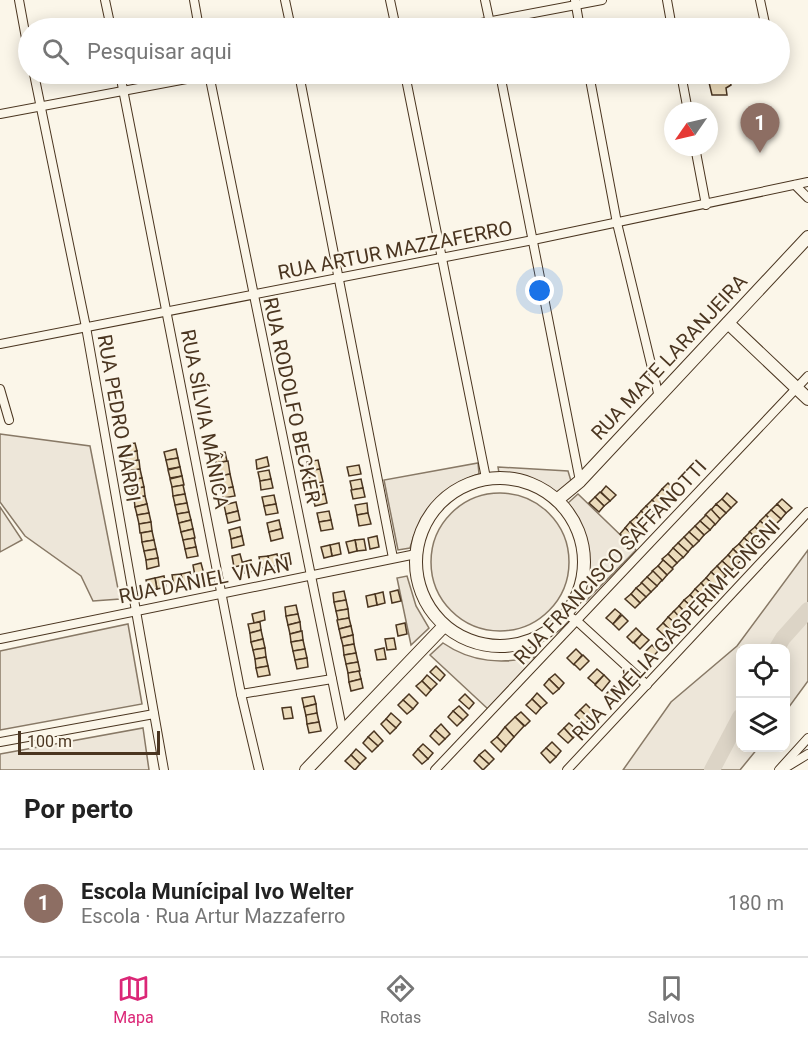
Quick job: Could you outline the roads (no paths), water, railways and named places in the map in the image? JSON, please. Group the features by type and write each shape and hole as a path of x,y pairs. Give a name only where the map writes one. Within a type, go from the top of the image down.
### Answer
{"street":[{"path":"18,0 22,18"},
{"path":"105,0 109,18"},
{"path":"194,0 198,18"},
{"path":"285,0 289,18"},
{"path":"390,0 394,18"},
{"path":"485,0 488,18"},
{"path":"519,18 576,2 602,0"},
{"path":"667,0 670,18"},
{"path":"760,0 764,18"},
{"path":"576,2 578,18"},
{"name":"RUA PEDRO NARDI","path":"36,84 86,327 164,770"},
{"name":"RUA SÍLVIA MÂNICA","path":"122,84 241,694 259,770"},
{"path":"0,114 159,84"},
{"name":"RUA RODOLFO BECKER","path":"212,84 343,733"},
{"path":"301,84 393,558"},
{"path":"407,84 486,478"},
{"path":"502,84 580,481"},
{"path":"591,84 617,223 659,397"},
{"path":"683,84 686,102"},
{"path":"697,156 706,206"},
{"name":"RUA ARTUR MAZZAFERRO","path":"0,344 706,206 808,182"},
{"path":"795,184 808,198"},
{"name":"RUA MATE LARANJEIRA","path":"556,500 580,481 808,237"},
{"path":"728,322 808,399"},
{"name":"RUA FRANCISCO SAFFANOTTI","path":"435,770 572,618 808,376"},
{"path":"0,389 9,420"},
{"path":"486,478 512,478 536,486 556,500 573,519 582,543 584,568 572,618 536,639 508,646 478,644 460,637 444,626 427,605 417,580 416,554 423,527 438,504 460,487 486,478"},
{"name":"RUA AMÉLIA GASPERIM LONGNI","path":"567,770 808,512"},
{"name":"RUA DANIEL VIVAN","path":"0,639 416,554"},
{"path":"572,618 647,685"},
{"path":"306,770 444,626"},
{"path":"241,694 332,679"},
{"path":"0,742 154,714"},
{"path":"781,770 808,738"},
{"path":"781,770 808,754"}],"waterway":[{"path":"779,644 808,610"},
{"path":"712,770 736,725"}],"place":[{"name":"Escola Munícipal Ivo Welter","path":"760,153"}]}
